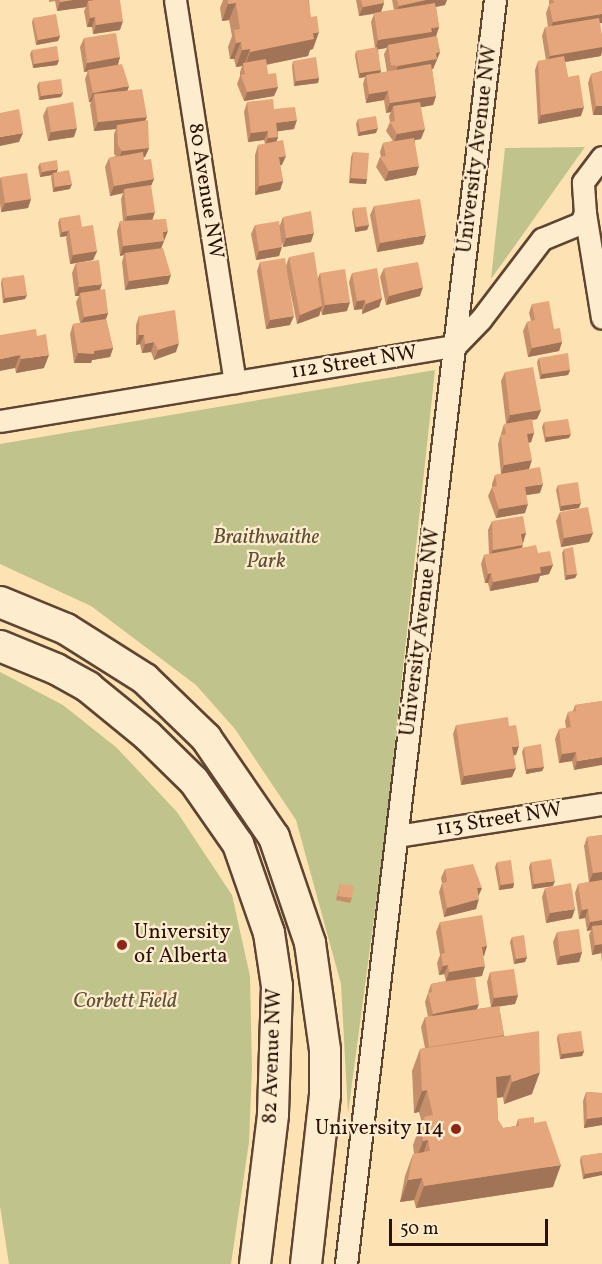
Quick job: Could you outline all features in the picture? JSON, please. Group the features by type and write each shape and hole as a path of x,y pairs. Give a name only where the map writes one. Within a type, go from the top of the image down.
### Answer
{"main road":[{"name":"82 Avenue NW","path":"0,602 66,629 145,679 206,738 274,837 310,943 325,1050 325,1095 306,1264"},
{"name":"82 Avenue NW","path":"0,646 56,669 88,687 139,729 194,781 238,844 269,933 277,986 273,1114 255,1264"}],"street":[{"name":"80 Avenue NW","path":"175,0 235,382"},
{"name":"University Avenue NW","path":"346,1264 495,0"},
{"path":"602,157 583,182 585,213 602,318"},
{"path":"455,346 481,319 542,239 581,223 585,213"},
{"name":"112 Street NW","path":"0,421 455,346"},
{"name":"113 Street NW","path":"397,836 602,804"}],"green space":[{"path":"585,147 491,279 505,148"},
{"name":"Braithwaithe Park","path":"435,370 385,836 348,1113 341,984 296,820 235,729 196,685 91,606 0,564 0,444"},
{"name":"Corbett Field","path":"0,672 63,705 117,748 177,812 232,895 250,976 252,1069 249,1142 231,1264 9,1264 0,1206"}],"building":[{"path":"120,0 123,21 96,25 95,17 90,18 88,1"},
{"path":"228,0 308,0 311,17 317,16 319,32 313,33 314,39 250,52 250,49 242,50 241,42 236,43 234,30 240,29 236,3 228,4"},
{"path":"361,0 384,0 384,3 363,7"},
{"path":"397,0 426,0 399,6"},
{"path":"553,0 602,0 602,14 553,22 549,4 554,3"},
{"path":"435,3 439,27 431,28 432,32 378,40 374,13"},
{"path":"56,14 60,36 38,40 33,18"},
{"path":"599,18 602,47 550,56 545,27"},
{"path":"116,33 120,57 87,63 84,38"},
{"path":"437,36 440,52 436,53 437,59 398,66 391,65 388,45"},
{"path":"57,46 59,60 34,64 32,50"},
{"path":"377,47 381,70 360,73 356,51"},
{"path":"564,56 568,77 579,75 584,107 541,115 538,61"},
{"path":"316,57 319,78 296,81 293,61"},
{"path":"266,59 268,74 276,73 278,87 247,92 241,75 245,74 243,63"},
{"path":"122,64 129,86 93,93 88,70"},
{"path":"431,64 436,96 390,103 388,91 369,94 366,75"},
{"path":"602,71 602,106 596,106 591,74"},
{"path":"61,79 63,93 41,96 39,82"},
{"path":"142,89 147,117 98,122 94,94"},
{"path":"273,99 274,109 295,107 297,120 276,123 278,137 268,138 268,131 251,133 247,102"},
{"path":"73,102 77,128 51,132 47,107"},
{"path":"420,102 425,129 397,134 390,122 395,121 393,106"},
{"path":"19,109 23,133 0,137 0,113"},
{"path":"376,116 378,128 360,132 358,119"},
{"path":"148,120 149,148 122,151 118,145 117,125"},
{"path":"414,138 419,166 389,171 380,157 386,156 383,143"},
{"path":"283,140 286,156 279,157 283,181 259,186 258,145"},
{"path":"143,152 144,160 151,159 154,179 114,186 109,158"},
{"path":"353,152 369,153 367,179 351,178"},
{"path":"57,160 58,169 42,172 40,163"},
{"path":"69,170 72,184 55,187 53,173"},
{"path":"27,173 31,199 5,203 1,177"},
{"path":"151,185 155,212 127,216 124,189"},
{"path":"420,199 426,235 380,243 374,206"},
{"path":"366,207 369,225 356,227 353,208"},
{"path":"311,211 314,233 286,238 283,217"},
{"path":"80,215 82,227 62,232 60,218"},
{"path":"166,219 168,231 163,232 164,241 123,246 120,221"},
{"path":"279,221 282,247 259,251 255,225"},
{"path":"93,225 97,251 73,255 69,229"},
{"path":"163,248 171,275 129,281 125,253"},
{"path":"314,252 322,306 300,315 289,257"},
{"path":"285,258 294,316 270,320 260,262"},
{"path":"99,260 102,284 79,287 76,263"},
{"path":"418,262 423,287 389,296 384,268"},
{"path":"377,268 382,298 366,304 365,300 357,301 352,273"},
{"path":"345,269 350,302 325,305 320,273"},
{"path":"24,275 27,295 5,298 2,278"},
{"path":"105,289 108,313 84,317 80,293"},
{"path":"549,301 554,329 560,328 562,342 532,348 527,322 535,320 532,304"},
{"path":"175,310 179,343 158,350 154,342 145,344 144,335 139,335 139,316"},
{"path":"106,319 113,348 94,351 94,354 78,353 73,324"},
{"path":"36,329 37,336 46,334 49,355 21,359 20,355 0,359 0,335"},
{"path":"568,353 570,370 542,374 539,358"},
{"path":"533,367 541,410 510,415 505,372"},
{"path":"532,419 534,433 527,434 532,460 504,465 501,435 506,434 504,424"},
{"path":"568,419 571,434 546,437 544,422"},
{"path":"540,467 543,484 525,487 528,504 499,509 492,487 497,486 495,475"},
{"path":"578,482 581,503 561,506 558,485"},
{"path":"588,507 593,533 564,538 560,512"},
{"path":"523,516 526,533 521,534 523,545 493,550 492,521"},
{"path":"536,545 538,553 550,551 553,565 540,567 541,573 493,582 491,573 488,574 484,555"},
{"path":"573,547 577,574 567,575 564,549"},
{"path":"602,701 602,757 577,761 576,752 562,754 559,729 571,727 568,712 576,711 575,705"},
{"path":"508,717 509,726 516,725 519,742 519,746 512,747 516,768 464,776 456,725"},
{"path":"541,744 544,767 527,769 524,747"},
{"path":"602,835 602,872 593,873 587,837"},
{"path":"551,859 555,881 534,884 531,862"},
{"path":"511,860 514,883 501,885 497,862"},
{"path":"473,864 482,888 477,888 479,899 447,908 442,883 447,882 445,869"},
{"path":"602,880 602,920 590,922 588,909 582,910 578,884"},
{"path":"571,883 575,909 550,913 545,888"},
{"path":"340,884 354,886 352,898 338,896"},
{"path":"482,915 487,946 482,947 485,966 449,972 448,965 443,966 441,954 445,953 440,922"},
{"path":"602,925 602,944 595,945 592,926"},
{"path":"579,929 582,952 560,956 557,932"},
{"path":"524,935 527,957 516,959 512,937"},
{"path":"514,969 518,995 494,998 490,972"},
{"path":"475,977 479,1004 433,1014 428,993 432,992 431,984"},
{"path":"162,989 170,992 171,999 164,1005 157,1002 156,994"},
{"path":"499,1006 504,1035 429,1047 425,1017"},
{"name":"University 114","path":"539,1031 540,1072 512,1082 511,1075 496,1077 498,1120 503,1128 519,1126 518,1119 534,1117 534,1123 546,1121 561,1165 424,1186 422,1178 408,1180 413,1154 430,1151 428,1140 423,1141 421,1123 425,1122 424,1117 433,1115 427,1090 422,1091 420,1049"},
{"path":"581,1031 584,1051 562,1054 558,1034"},
{"path":"586,1092 602,1093 602,1117 587,1119"},
{"path":"602,1153 602,1171 585,1174 581,1156"}],"place":[{"name":"University of Alberta","path":"122,945"},
{"name":"University 114","path":"456,1129"}]}
